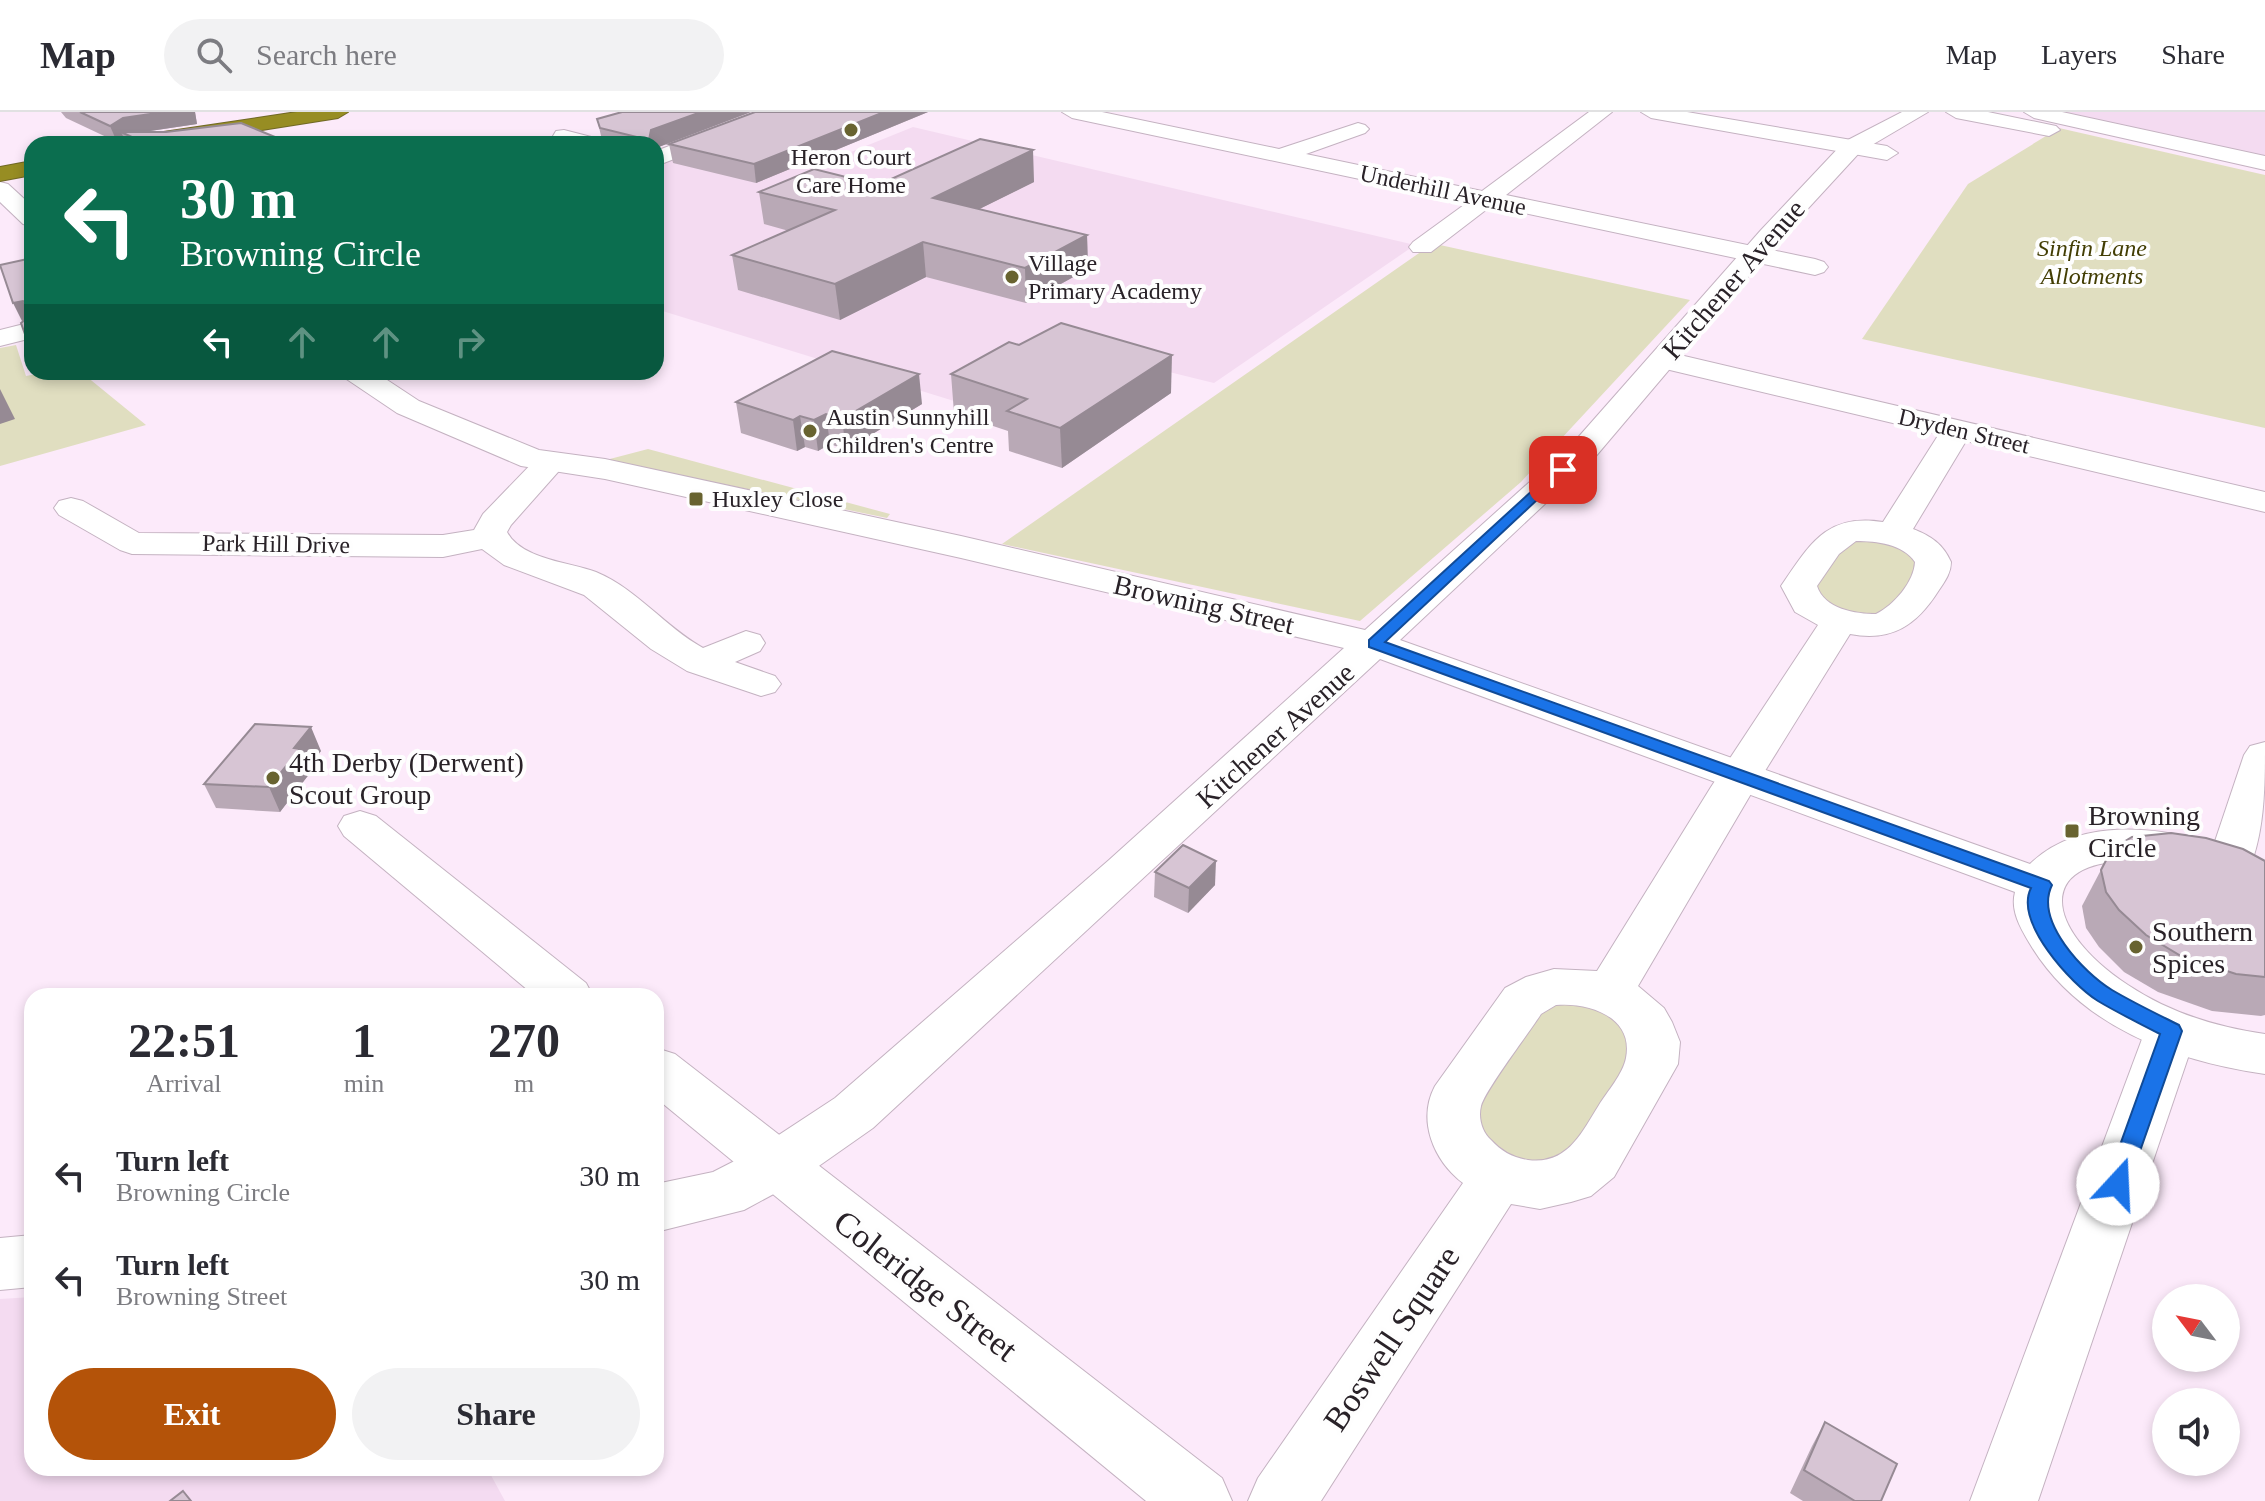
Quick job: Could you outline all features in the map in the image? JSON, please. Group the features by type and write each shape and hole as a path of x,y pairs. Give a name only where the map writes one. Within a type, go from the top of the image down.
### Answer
{"highway":[{"path":"182,136 338,112"},
{"path":"185,136 189,135"},
{"path":"0,165 24,160"},
{"path":"0,174 24,170"}],"street":[{"path":"664,156 778,112"},
{"name":"Underhill Avenue","path":"1072,112 1121,116 1282,155 1815,267"},
{"path":"1422,247 1602,112"},
{"path":"1651,112 1870,150"},
{"name":"Kitchener Avenue","path":"664,1206 724,1193 776,1166 854,1113 1375,644 1585,449 1753,255 1870,150 1918,112"},
{"path":"1956,112 2049,130"},
{"path":"2034,112 2265,163"},
{"path":"1282,155 1358,129"},
{"path":"0,189 24,212"},
{"path":"0,338 24,332"},
{"name":"Dryden Street","path":"1663,360 2265,502"},
{"name":"Browning Street","path":"367,380 408,407 532,459 605,469 899,533 1375,644 2042,885"},
{"path":"1893,534 1958,429"},
{"path":"550,463 495,521 490,537 511,556 573,575 599,588 625,605 667,643 701,663 761,684"},
{"name":"Park Hill Drive","path":"71,508 132,543 443,546 490,537"},
{"path":"1855,530 1893,534 1923,549 1932,559 1933,569 1906,614 1892,622 1872,625 1840,620 1813,608 1800,593 1799,586 1832,538 1855,530"},
{"path":"1609,993 1840,620"},
{"path":"701,663 746,643"},
{"path":"2265,755 2248,874 2155,846 2104,846 2079,851 2050,869 2037,895 2039,915 2055,948 2102,994 2171,1031 2242,1052 2265,1054"},
{"path":"360,826 558,988"},
{"path":"1558,985 1586,986 1609,993 1629,1004 1646,1022 1654,1042 1652,1064 1594,1161 1571,1179 1540,1185 1499,1176 1484,1168 1463,1149 1451,1117 1454,1101 1523,1001 1537,991 1558,985"},
{"path":"2004,1501 2171,1031"},
{"name":"Coleridge Street","path":"664,1075 1198,1501"},
{"name":"Boswell Square","path":"1282,1501 1499,1176"},
{"path":"0,1264 24,1262"}],"shaded area":[{"path":"2053,112 2265,112 2265,157 2144,129"},
{"name":"Village Primary Academy","path":"913,127 1415,245 1214,383 1063,346 967,405 664,311 664,163 736,137 841,156"},
{"path":"24,1298 24,1476 491,1476 505,1501 0,1501 0,1299"}],"green space":[{"name":"Sinfin Lane Allotments","path":"2059,128 2265,175 2265,428 1862,339 1968,184"},
{"path":"1440,245 1690,300 1521,482 1360,621 1002,544 1422,251 1429,253"},
{"path":"16,345 24,380 91,380 146,425 0,466 0,348"},
{"path":"648,449 890,514 887,518 606,460"},
{"path":"1891,538 1923,567 1885,617 1852,618 1810,594 1841,541"},
{"path":"1547,999 1618,1010 1635,1057 1560,1165 1493,1157 1470,1106"}],"building":[{"path":"80,112 164,112 123,118 110,126"},
{"path":"622,112 701,112 651,130 650,136 633,136 600,128 597,119"},
{"path":"755,112 884,112 754,164 669,144"},
{"path":"241,123 273,136 130,136 121,132 166,132"},
{"path":"980,139 1033,150 933,198 1087,235 1025,268 923,242 835,284 732,255 835,210 759,192 814,169 878,185"},
{"path":"24,260 24,302 13,303 0,265"},
{"path":"1061,323 1172,355 1060,428 1007,411 1027,399 951,374 1009,342 1019,345"},
{"path":"832,351 919,374 842,419 826,414 814,420 800,416 793,420 736,402"},
{"path":"255,724 311,727 294,748 300,749 269,787 204,784"},
{"path":"2171,833 2206,838 2243,849 2265,861 2265,977 2236,974 2181,956 2146,935 2119,910 2106,892 2101,870 2112,849 2132,837"},
{"path":"1183,845 1216,861 1189,888 1155,872"},
{"path":"1825,1422 1897,1464 1881,1501 1855,1501 1804,1470"},
{"path":"183,1491 191,1501 170,1501"}],"place":[{"name":"Heron Court Care Home","path":"851,130"},
{"name":"Village Primary Academy","path":"1012,277"},
{"name":"Austin Sunnyhill Children's Centre","path":"810,431"},
{"name":"Huxley Close","path":"696,499"},
{"name":"4th Derby (Derwent) Scout Group","path":"273,778"},
{"name":"Browning Circle","path":"2072,831"},
{"name":"Southern Spices","path":"2136,947"}],"route":[{"path":"1563,470 1375,644 2042,885 2037,895 2039,915 2055,948 2102,994 2171,1031 2118,1184"}]}
